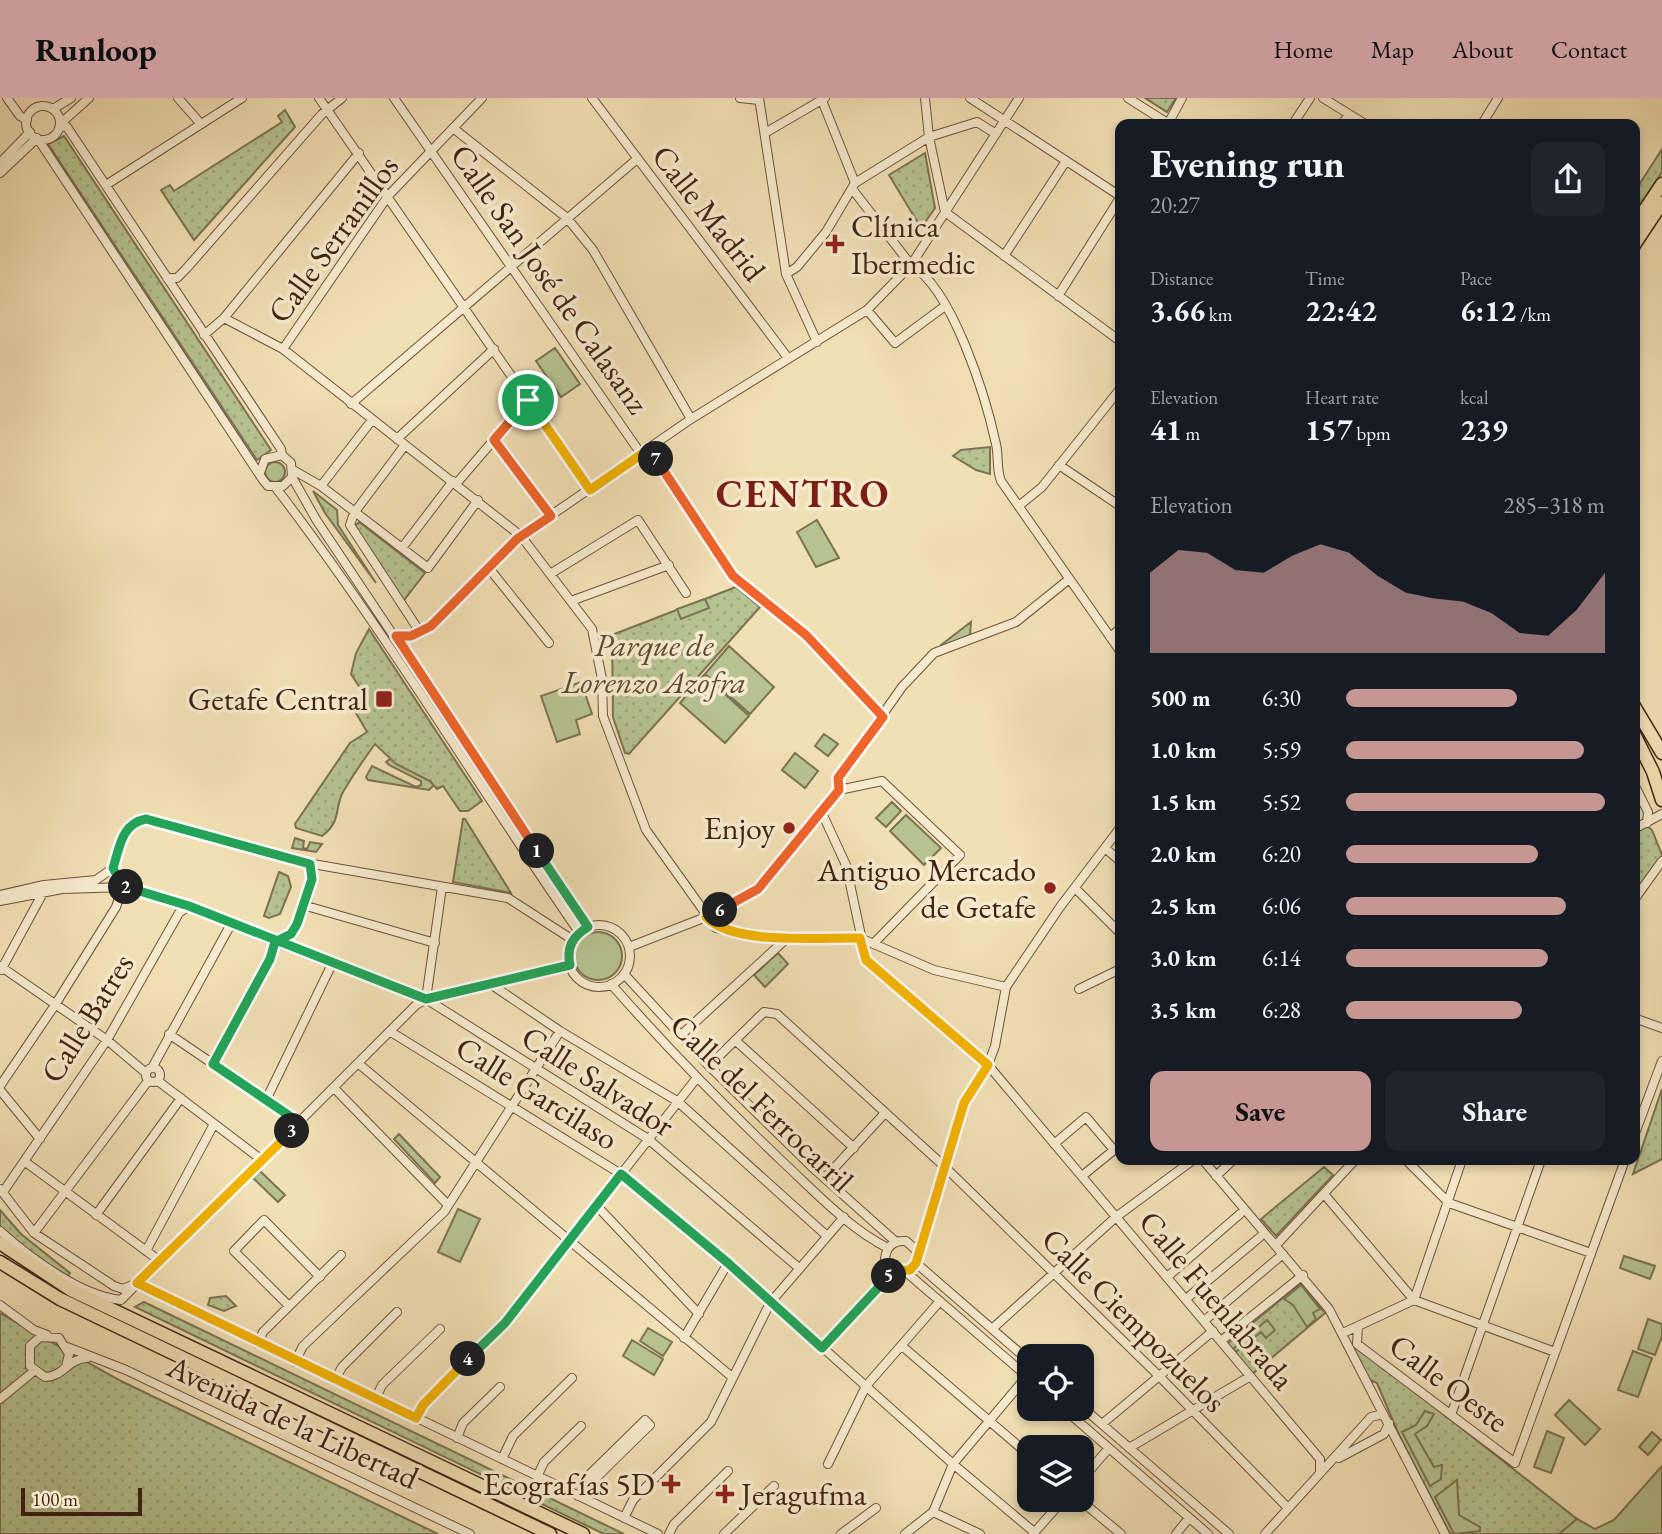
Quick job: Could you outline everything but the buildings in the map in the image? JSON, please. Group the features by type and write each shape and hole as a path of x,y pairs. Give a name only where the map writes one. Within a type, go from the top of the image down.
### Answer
{"highway":[{"path":"1640,217 1662,184"},
{"path":"1640,236 1662,203"},
{"path":"1640,716 1662,753"},
{"path":"1640,746 1653,772 1662,800"},
{"path":"0,1242 71,1290 583,1534"},
{"path":"0,1262 60,1299 550,1534"}],"street":[{"path":"8,98 19,116 27,120 174,348 205,389 268,486 276,488 288,483 292,474"},
{"path":"43,98 60,125 67,127 281,449 282,455 291,463 292,474 317,521 588,927"},
{"path":"27,120 37,107 51,107 71,98"},
{"path":"0,163 35,136 54,136 60,125 89,98"},
{"path":"178,98 201,124"},
{"path":"106,185 242,98"},
{"path":"319,98 590,490"},
{"path":"167,278 177,278 186,269 327,109 342,98"},
{"name":"Calle San José de Calasanz","path":"394,98 641,454"},
{"name":"Calle Serranillos","path":"283,349 388,196 482,98"},
{"name":"Calle Madrid","path":"592,98 788,358"},
{"path":"740,98 759,99 786,274 817,342"},
{"path":"925,98 929,137 945,212 1115,336"},
{"path":"970,98 1115,194"},
{"path":"396,636 415,635 431,626 521,536 691,419 867,310 911,265 1018,98"},
{"path":"1128,98 1161,119"},
{"path":"1172,119 1182,98"},
{"path":"1296,119 1310,98"},
{"path":"1324,98 1357,119"},
{"path":"1485,119 1498,98"},
{"path":"765,133 823,99 854,186 911,265 922,272 945,306 970,355 996,446 997,471 1068,580 1115,644"},
{"path":"1346,119 1349,114"},
{"path":"786,274 797,267 826,232 854,186 929,137 977,122 996,134"},
{"path":"453,128 567,218 593,250 691,419"},
{"path":"0,173 35,136"},
{"path":"204,335 225,318 359,153"},
{"path":"351,404 637,159"},
{"path":"1003,256 1066,161"},
{"path":"1058,296 1115,205"},
{"path":"867,310 894,344 945,306"},
{"path":"225,318 283,349 521,536 592,629 602,679 603,716 646,830 716,928 785,940 860,938 934,970 1006,987"},
{"path":"397,439 494,349"},
{"path":"1020,505 1042,487 1115,395"},
{"path":"402,548 454,482 528,400"},
{"path":"321,486 372,420"},
{"path":"494,440 551,516"},
{"path":"405,445 354,513 350,530 417,629 415,635"},
{"path":"649,449 733,576 806,635 883,717"},
{"path":"260,473 265,459 282,455"},
{"path":"1059,465 1115,501"},
{"path":"292,474 321,486 428,568 478,500"},
{"path":"276,488 388,642 488,801 579,932"},
{"path":"550,573 638,520 686,593"},
{"path":"571,601 669,565"},
{"path":"488,567 549,642"},
{"path":"839,790 838,778 902,687 934,653 1016,622 1068,580"},
{"path":"1110,638 1115,634"},
{"path":"629,947 706,917 758,889 839,790 882,780 960,855 873,944"},
{"path":"1640,796 1648,812 1647,823"},
{"name":"Calle Fuenlabrada","path":"822,813 846,865 866,960 988,1065 1320,1459 1320,1472"},
{"path":"1640,826 1662,814"},
{"path":"0,895 44,885 96,880 113,868 125,832 133,824 146,819 310,864 508,898 573,940"},
{"path":"906,1272 916,1263 917,1251 923,1242 964,1103 988,1065 1006,987 1039,936 1115,835"},
{"path":"1105,848 1115,857"},
{"path":"1655,873 1662,860"},
{"path":"213,1064 277,943 294,930 312,879 310,864"},
{"path":"1640,886 1662,866"},
{"path":"40,1139 0,1088 116,907 123,887 113,868"},
{"name":"Calle Salvador","path":"0,901 44,891 123,887 189,906 231,925 426,999 648,1139 799,1268"},
{"path":"426,999 442,887"},
{"path":"1075,888 1115,928"},
{"path":"44,891 1,969 107,1040 262,1160"},
{"path":"303,905 435,943"},
{"name":"Calle Batres","path":"1,1191 107,1040 179,914 189,906"},
{"path":"34,1233 151,1076 169,1034 231,925"},
{"path":"588,927 612,928 629,947 629,961 624,974 611,984 600,987 584,982 570,965 568,956 573,940 579,932 588,927"},
{"path":"680,1036 785,940"},
{"path":"266,1100 332,964"},
{"path":"0,1231 24,1252 101,1298 121,1300 426,999 570,965"},
{"path":"1079,989 1115,971"},
{"name":"Calle del Ferrocarril","path":"624,974 709,1066 896,1242"},
{"name":"Calle del Ferrocarril","path":"611,984 696,1079 844,1217 872,1240 888,1248"},
{"path":"492,985 560,1031 677,1101 827,1236"},
{"name":"Calle Ciempozuelos","path":"735,1041 764,1012 777,1014 945,1167 1158,1375 1289,1508"},
{"path":"1640,1020 1662,1028"},
{"path":"295,1362 303,1346 448,1205 560,1031"},
{"name":"Calle Garcilaso","path":"391,1032 621,1174 728,1263 770,1303 1034,1533"},
{"path":"169,1034 300,1123"},
{"path":"709,1066 735,1041 854,1147"},
{"path":"1640,1120 1662,1061"},
{"path":"359,1064 732,1377"},
{"path":"416,1418 426,1401 505,1323 696,1079"},
{"path":"335,1089 448,1205"},
{"path":"96,1215 181,1098"},
{"path":"825,1178 885,1113"},
{"path":"1054,1144 1086,1117 1114,1150 1082,1176"},
{"path":"146,1251 214,1125"},
{"path":"24,1161 160,1261"},
{"path":"992,1329 1116,1217 1186,1165"},
{"path":"1207,1165 1303,1275 1353,1346 1383,1414 1445,1534"},
{"path":"1216,1176 1228,1165"},
{"path":"1276,1245 1350,1165"},
{"path":"1411,1165 1449,1203 1591,1253"},
{"path":"1343,1333 1414,1300 1460,1165"},
{"path":"1451,1415 1539,1165"},
{"path":"1324,1194 1414,1300 1555,1352 1624,1165"},
{"path":"1,1191 34,1233 114,1286 123,1289 137,1283 295,1362 537,1477 579,1494 658,1534"},
{"path":"596,1205 699,1314"},
{"path":"1167,1277 1240,1214"},
{"path":"624,1518 633,1500 711,1422 770,1303 844,1217"},
{"path":"289,1306 234,1251 264,1220 320,1277"},
{"path":"1186,1299 1260,1237"},
{"path":"894,1271 886,1259 888,1248 896,1242 906,1241 917,1251"},
{"path":"1204,1321 1283,1254"},
{"path":"258,1344 263,1332 341,1255"},
{"path":"684,1338 728,1263"},
{"path":"916,1263 1017,1351"},
{"path":"894,1271 906,1272 1017,1367"},
{"path":"822,1348 894,1271"},
{"path":"1221,1341 1303,1275"},
{"path":"828,1464 866,1386 940,1300"},
{"path":"0,1305 21,1321 47,1335 59,1338 67,1347 66,1367"},
{"path":"335,1380 342,1367 397,1312"},
{"path":"21,1321 30,1336 28,1359 34,1371 51,1377 78,1358 93,1358"},
{"name":"Calle Oeste","path":"1358,1326 1353,1346 1451,1415 1511,1462 1518,1459 1555,1352"},
{"path":"375,1400 382,1385 440,1329"},
{"path":"1102,1424 1213,1331"},
{"path":"30,1346 47,1335"},
{"path":"902,1346 1017,1444"},
{"name":"Avenida de la Libertad","path":"67,1347 126,1370 470,1534"},
{"path":"0,1399 34,1371"},
{"path":"1129,1448 1249,1377"},
{"path":"502,1459 513,1436 572,1378"},
{"path":"457,1438 463,1423 500,1387"},
{"path":"905,1534 933,1512 953,1464 1017,1389"},
{"path":"1265,1534 1368,1422 1377,1414 1383,1414"},
{"path":"1094,1417 1229,1534"},
{"path":"645,1420 650,1425 579,1494 588,1476 645,1420"},
{"path":"1078,1421 1208,1534"},
{"path":"1368,1422 1372,1433 1377,1435"},
{"path":"1329,1464 1377,1435 1384,1434 1389,1423"},
{"path":"537,1477 544,1462 581,1426"},
{"path":"1094,1465 1109,1448"},
{"path":"669,1534 674,1524 729,1471"},
{"path":"724,1534 774,1486"},
{"path":"841,1534 876,1508"},
{"path":"933,1512 980,1534"},
{"path":"1034,1533 1052,1512"},
{"path":"1094,1512 1121,1534"},
{"path":"1176,1534 1189,1518"}],"green space":[{"path":"1145,98 1176,98 1167,112"},
{"path":"285,110 295,127 194,240 161,190 170,185 174,191 282,122 278,116"},
{"path":"64,136 271,450 257,460 48,144"},
{"path":"1662,149 1662,172 1640,207 1640,183"},
{"path":"925,153 935,208 921,228 889,175"},
{"path":"555,348 580,384 561,397 536,361"},
{"path":"990,447 990,474 976,470 953,456 961,450"},
{"path":"275,462 282,465 285,472 282,479 275,482 268,479 265,472 268,465"},
{"path":"313,491 337,510 338,525 376,583 325,513"},
{"path":"817,520 839,558 816,567 797,532"},
{"path":"359,522 425,573 401,604 352,529"},
{"name":"Parque de Lorenzo Azofra","path":"736,587 760,607 629,754 625,753 613,717 612,635"},
{"path":"705,599 709,608 681,619 677,609"},
{"path":"971,622 970,635 942,647 941,645"},
{"path":"369,629 482,801 468,811 460,811 443,786 437,789 430,781 396,764 375,744 343,792 335,820 322,836 296,828 295,824 350,743 367,732 356,713 366,697 351,674 356,653"},
{"path":"729,646 774,687 750,714 705,674"},
{"path":"704,675 749,716 725,743 680,703"},
{"path":"581,682 592,714 576,720 580,734 557,742 541,696"},
{"path":"824,734 838,744 828,756 815,746"},
{"path":"795,753 818,771 805,788 782,770"},
{"path":"390,759 434,785 429,790 368,780 366,777 372,766 416,787 421,785 421,781 389,765 386,762"},
{"path":"892,802 901,811 886,827 876,818"},
{"path":"906,815 941,848 924,865 890,831"},
{"path":"465,819 511,893 453,882"},
{"path":"1647,826 1652,830 1662,855 1640,886 1640,830"},
{"path":"295,838 304,841 303,848 307,849 310,842 322,844 316,852 292,848"},
{"path":"279,872 288,876 291,887 280,914 269,918 264,916"},
{"path":"598,932 615,939 622,956 615,973 598,980 581,973 574,956 581,939"},
{"path":"778,953 788,964 765,987 754,975"},
{"path":"1662,1089 1662,1159 1633,1174 1636,1165 1640,1165 1640,1153"},
{"path":"399,1134 440,1177 435,1183 394,1139"},
{"path":"1324,1167 1333,1175 1276,1236 1261,1219"},
{"path":"260,1171 285,1195 278,1202 253,1178"},
{"path":"458,1209 480,1219 460,1262 438,1252"},
{"path":"0,1210 21,1234 70,1273 68,1276 23,1249 0,1228"},
{"path":"1624,1256 1655,1266 1650,1279 1620,1268"},
{"path":"1301,1283 1325,1313 1251,1375 1226,1345"},
{"path":"1301,1285 1320,1309 1313,1313 1316,1319 1307,1327 1293,1305 1284,1299"},
{"path":"226,1296 236,1306 224,1311 208,1305 210,1298"},
{"path":"144,1302 624,1534 604,1534 135,1307"},
{"path":"0,1313 121,1381 438,1534 0,1534"},
{"path":"1648,1319 1662,1324 1662,1336 1655,1355 1638,1349"},
{"path":"1267,1320 1275,1330 1266,1338 1261,1332 1236,1352 1233,1349"},
{"path":"648,1328 672,1342 663,1356 640,1341"},
{"path":"632,1340 663,1359 654,1375 623,1356"},
{"path":"1358,1347 1577,1519 1559,1534 1450,1534 1399,1435 1377,1383 1370,1380 1352,1350"},
{"path":"1633,1351 1652,1358 1638,1397 1618,1390"},
{"path":"1569,1400 1600,1429 1585,1445 1555,1415"},
{"path":"1425,1411 1434,1414 1427,1426 1415,1434 1434,1467 1442,1465 1441,1479 1430,1486 1402,1432 1416,1425"},
{"path":"1547,1431 1564,1438 1551,1473 1534,1467"},
{"path":"1652,1432 1661,1440 1648,1455 1639,1447"},
{"path":"1662,1466 1662,1534 1559,1534 1577,1519 1595,1529 1614,1520"},
{"path":"1457,1480 1459,1515 1480,1527 1480,1531 1454,1534 1435,1497"}],"place":[{"name":"Clínica Ibermedic","path":"835,244"},
{"name":"Getafe Central","path":"384,699"},
{"name":"Enjoy","path":"789,828"},
{"name":"Antiguo Mercado de Getafe","path":"1050,888"},
{"name":"Ecografías 5D","path":"671,1484"},
{"name":"Jeragufma","path":"725,1494"}],"district":[{"name":"CENTRO","path":"803,493"}],"route":[{"path":"528,400 494,440 551,516 517,539 431,626 411,636 396,636 588,927 579,932 569,948 570,965 426,999 403,989 332,964 278,943 231,925 189,906 123,887 113,868 127,829 137,821 148,819 310,864 312,871 312,879 294,930 278,943 275,942 275,950 213,1064 300,1123 137,1283 151,1293 416,1418 426,1401 505,1323 621,1174 728,1263 822,1348 894,1271 902,1273 914,1266 964,1103 988,1065 866,960 860,938 812,937 785,940 716,928 706,917 758,889 839,790 836,783 838,778 883,717 806,635 733,576 649,449 590,490 528,400"}]}
